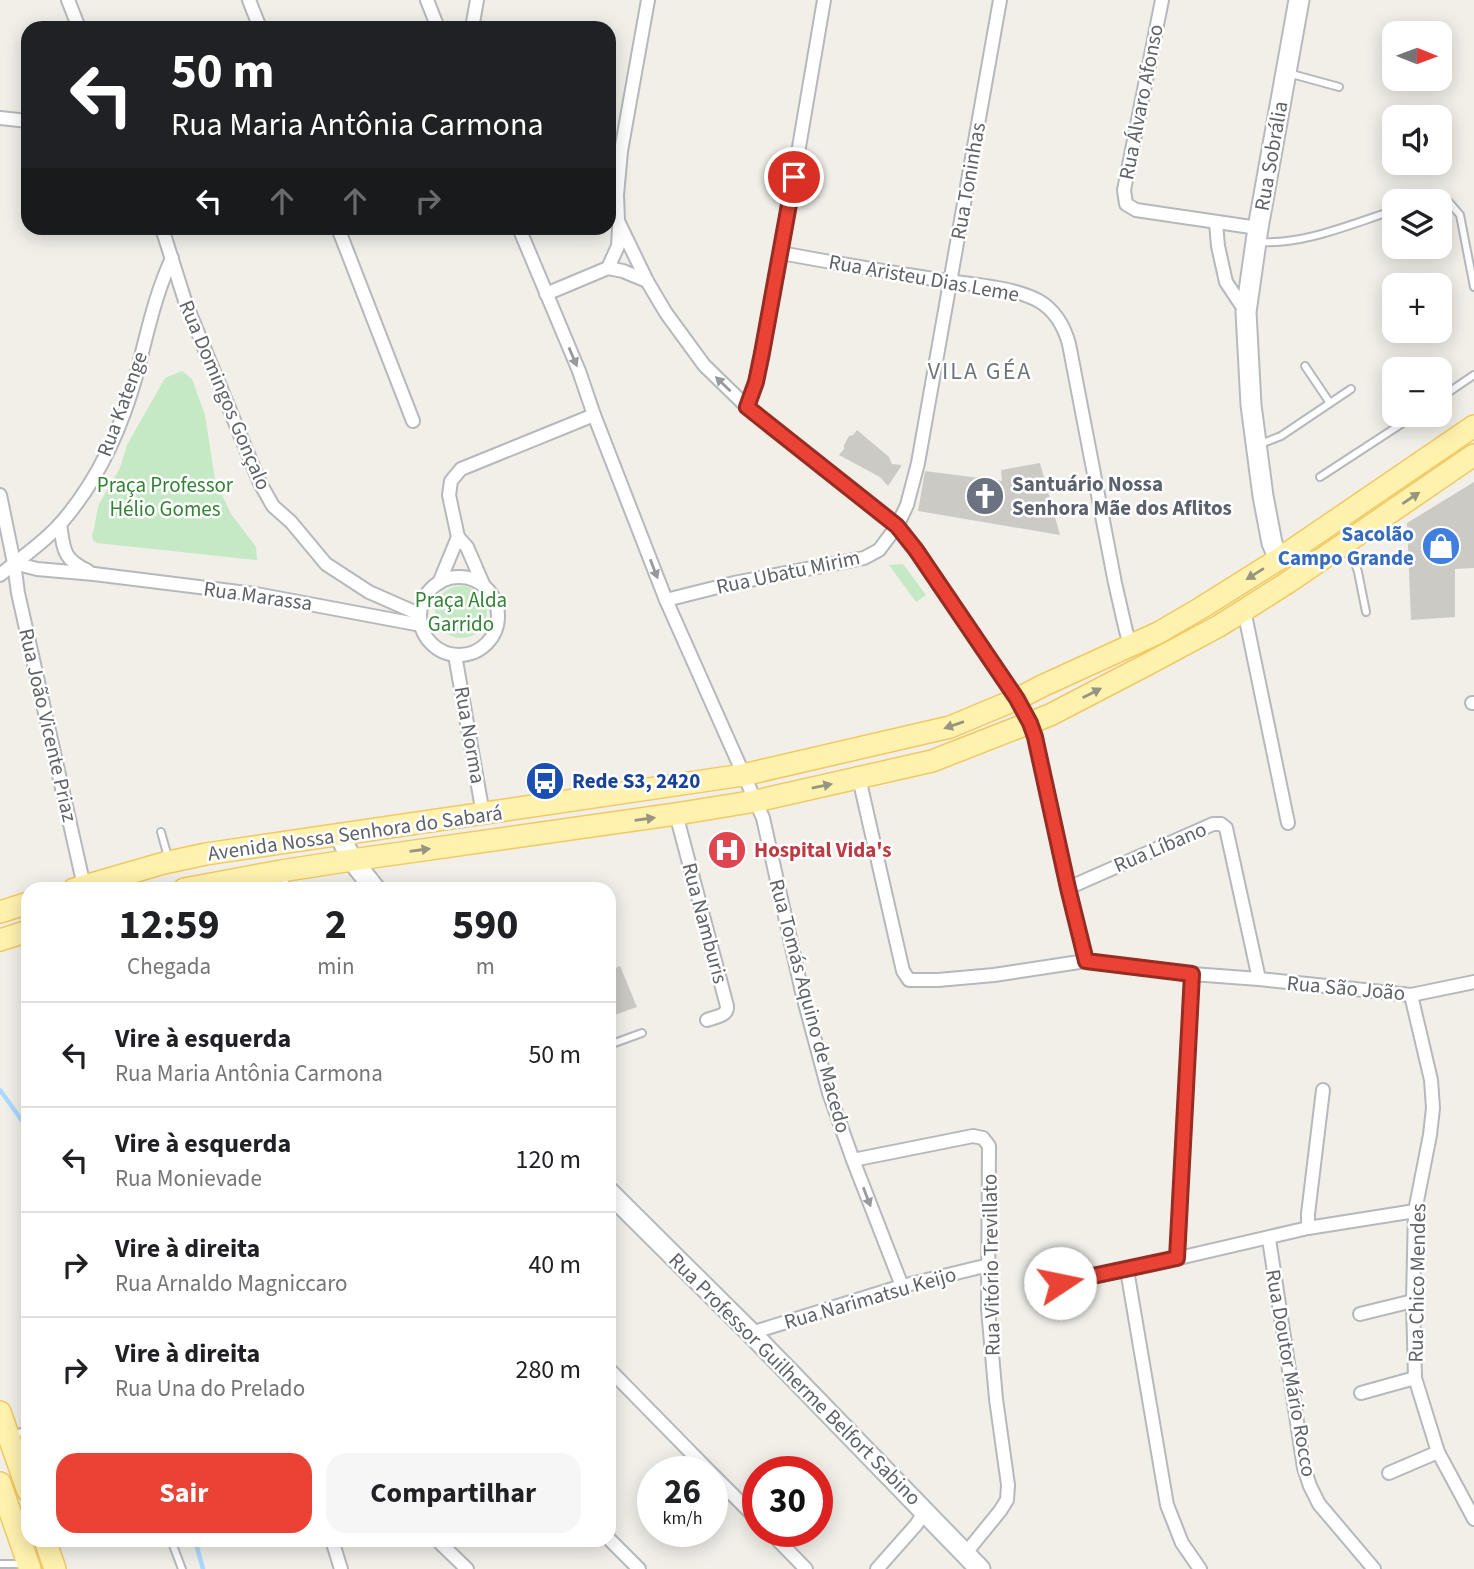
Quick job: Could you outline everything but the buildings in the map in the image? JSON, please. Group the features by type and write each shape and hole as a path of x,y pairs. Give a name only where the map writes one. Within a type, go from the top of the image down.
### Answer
{"main road":[{"name":"Avenida Nossa Senhora do Sabará","path":"97,882 206,854 743,775 950,727 1131,647 1201,608 1279,559 1474,426"},
{"name":"Avenida Nossa Senhora do Sabará","path":"261,882 284,880 352,860 756,801 932,761 1030,723 1219,626 1474,455"},
{"path":"0,912 21,905"},
{"path":"0,940 21,933"},
{"path":"0,1412 18,1433 21,1450"},
{"path":"0,1483 21,1544"},
{"path":"22,1547 29,1567"},
{"path":"47,1547 55,1569"}],"street":[{"path":"68,0 76,21"},
{"path":"250,0 258,21"},
{"path":"427,0 435,21"},
{"path":"473,21 477,0"},
{"path":"608,268 619,240 617,195 621,151 648,0"},
{"path":"747,407 758,372 781,253 824,0"},
{"name":"Rua Toninhas","path":"897,526 907,505 918,463 1000,0"},
{"name":"Rua Álvaro Afonso","path":"1162,0 1124,199 1126,204 1136,210 1216,223"},
{"name":"Rua Sobrália","path":"1279,559 1272,543 1256,445 1246,312 1299,0"},
{"path":"0,118 21,120"},
{"path":"618,221 666,313 704,365 747,407 897,526 1017,699 1030,723 1086,961"},
{"path":"1246,312 1226,282 1216,223 1257,235"},
{"name":"Rua Domingos Gonçalo","path":"164,235 186,304 260,483 273,506 326,564 420,620"},
{"path":"341,235 413,421"},
{"name":"Rua Tomás Aquino de Macedo","path":"522,235 579,371 666,600 756,801 829,1093 902,1286"},
{"name":"Rua Aristeu Dias Leme","path":"781,253 992,288 1030,296 1048,307 1063,325 1069,344 1115,583 1131,647"},
{"name":"Rua Katenge","path":"0,575 60,524 99,468 136,376 161,282 172,258"},
{"path":"546,294 608,268 630,273 647,281"},
{"path":"483,584 466,577 447,579 425,596 420,620 425,635 440,650 455,655 474,652 485,646 498,623 494,598 483,584 467,547 458,537 449,495 451,481 461,469 594,415"},
{"name":"Rua João Vicente Priaz","path":"0,495 18,593 65,801 78,882"},
{"name":"Rua Marassa","path":"60,524 68,559 94,574"},
{"name":"Rua Ubatu Mirim","path":"666,600 734,583 864,558 878,551 897,526"},
{"path":"439,583 458,537"},
{"name":"Rua Marassa","path":"14,563 37,569 257,594 420,620"},
{"path":"1244,610 1288,823"},
{"name":"Rua Norma","path":"455,655 483,814"},
{"name":"Rua São João","path":"859,778 903,971 909,980 994,975 1086,961 1412,995 1474,982"},
{"name":"Rua Namburis","path":"676,814 728,1009 725,1014 707,1020"},
{"name":"Rua Líbano","path":"1068,888 1213,824 1221,824 1226,828 1259,979"},
{"path":"339,834 352,860 369,882"},
{"path":"1177,1258 1192,974"},
{"name":"Rua Chico Mendes","path":"1412,995 1432,1080 1433,1108 1415,1211 1415,1378 1438,1452 1474,1519"},
{"path":"1308,1228 1323,1090"},
{"name":"Rua Vitório Trevillato","path":"853,1160 973,1136 983,1138 989,1146 990,1349 1006,1472 1007,1500 965,1554"},
{"name":"Rua Professor Guilherme Belfort Sabino","path":"616,1199 751,1333 979,1569"},
{"path":"1060,1283 1308,1228 1415,1211"},
{"name":"Rua Doutor Mário Rocco","path":"1269,1238 1304,1468 1319,1504 1374,1569"},
{"name":"Rua Narimatsu Keijo","path":"751,1333 902,1286 989,1265"},
{"path":"1127,1270 1167,1505 1182,1543 1200,1569"},
{"path":"1360,1314 1413,1301"},
{"path":"616,1376 694,1456"},
{"path":"1361,1393 1415,1378"},
{"path":"1389,1474 1438,1452"},
{"path":"728,1490 742,1504"},
{"path":"877,1569 925,1511"},
{"path":"616,1546 639,1569"},
{"path":"334,1547 341,1569"},
{"path":"444,1547 467,1569"},
{"path":"785,1547 806,1569"}],"lane":[{"path":"1286,72 1339,87"},
{"path":"1452,206 1460,215 1474,287"},
{"path":"1257,235 1272,243 1297,239 1382,214"},
{"path":"1305,366 1330,403"},
{"path":"1452,390 1474,375"},
{"path":"1256,445 1281,436 1351,389"},
{"path":"1320,477 1397,427"},
{"path":"1349,541 1366,612"},
{"path":"161,832 169,862"},
{"path":"616,1042 642,1033"},
{"path":"174,1547 182,1569"},
{"path":"0,1564 29,1567"}],"green space":[{"name":"Praça Professor Hélio Gomes","path":"182,371 192,379 205,415 215,480 231,514 256,547 257,560 97,543 93,540 98,506 120,468 127,445 165,378"},
{"path":"903,564 926,595 916,602 889,565"},
{"name":"Praça Alda Garrido","path":"461,586 471,588 479,594 485,602 485,622 479,630 471,636 461,638 451,636 443,630 437,622 435,612 437,602 443,594 451,588"}],"waterway":[{"path":"0,1090 21,1119"},
{"path":"197,1547 203,1569"}],"place":[{"name":"Santuário Nossa Senhora Mãe dos Aflitos","path":"985,496"},
{"name":"Sacolão Campo Grande","path":"1441,546"},
{"name":"Rede S3, 2420","path":"545,781"},
{"name":"Hospital Vida's","path":"727,850"}],"district":[{"name":"VILA GÉA","path":"980,371"}],"route":[{"path":"794,177 762,353 747,407 897,526 1017,699 1035,737 1086,961 1192,974 1177,1258 1060,1283"}]}
